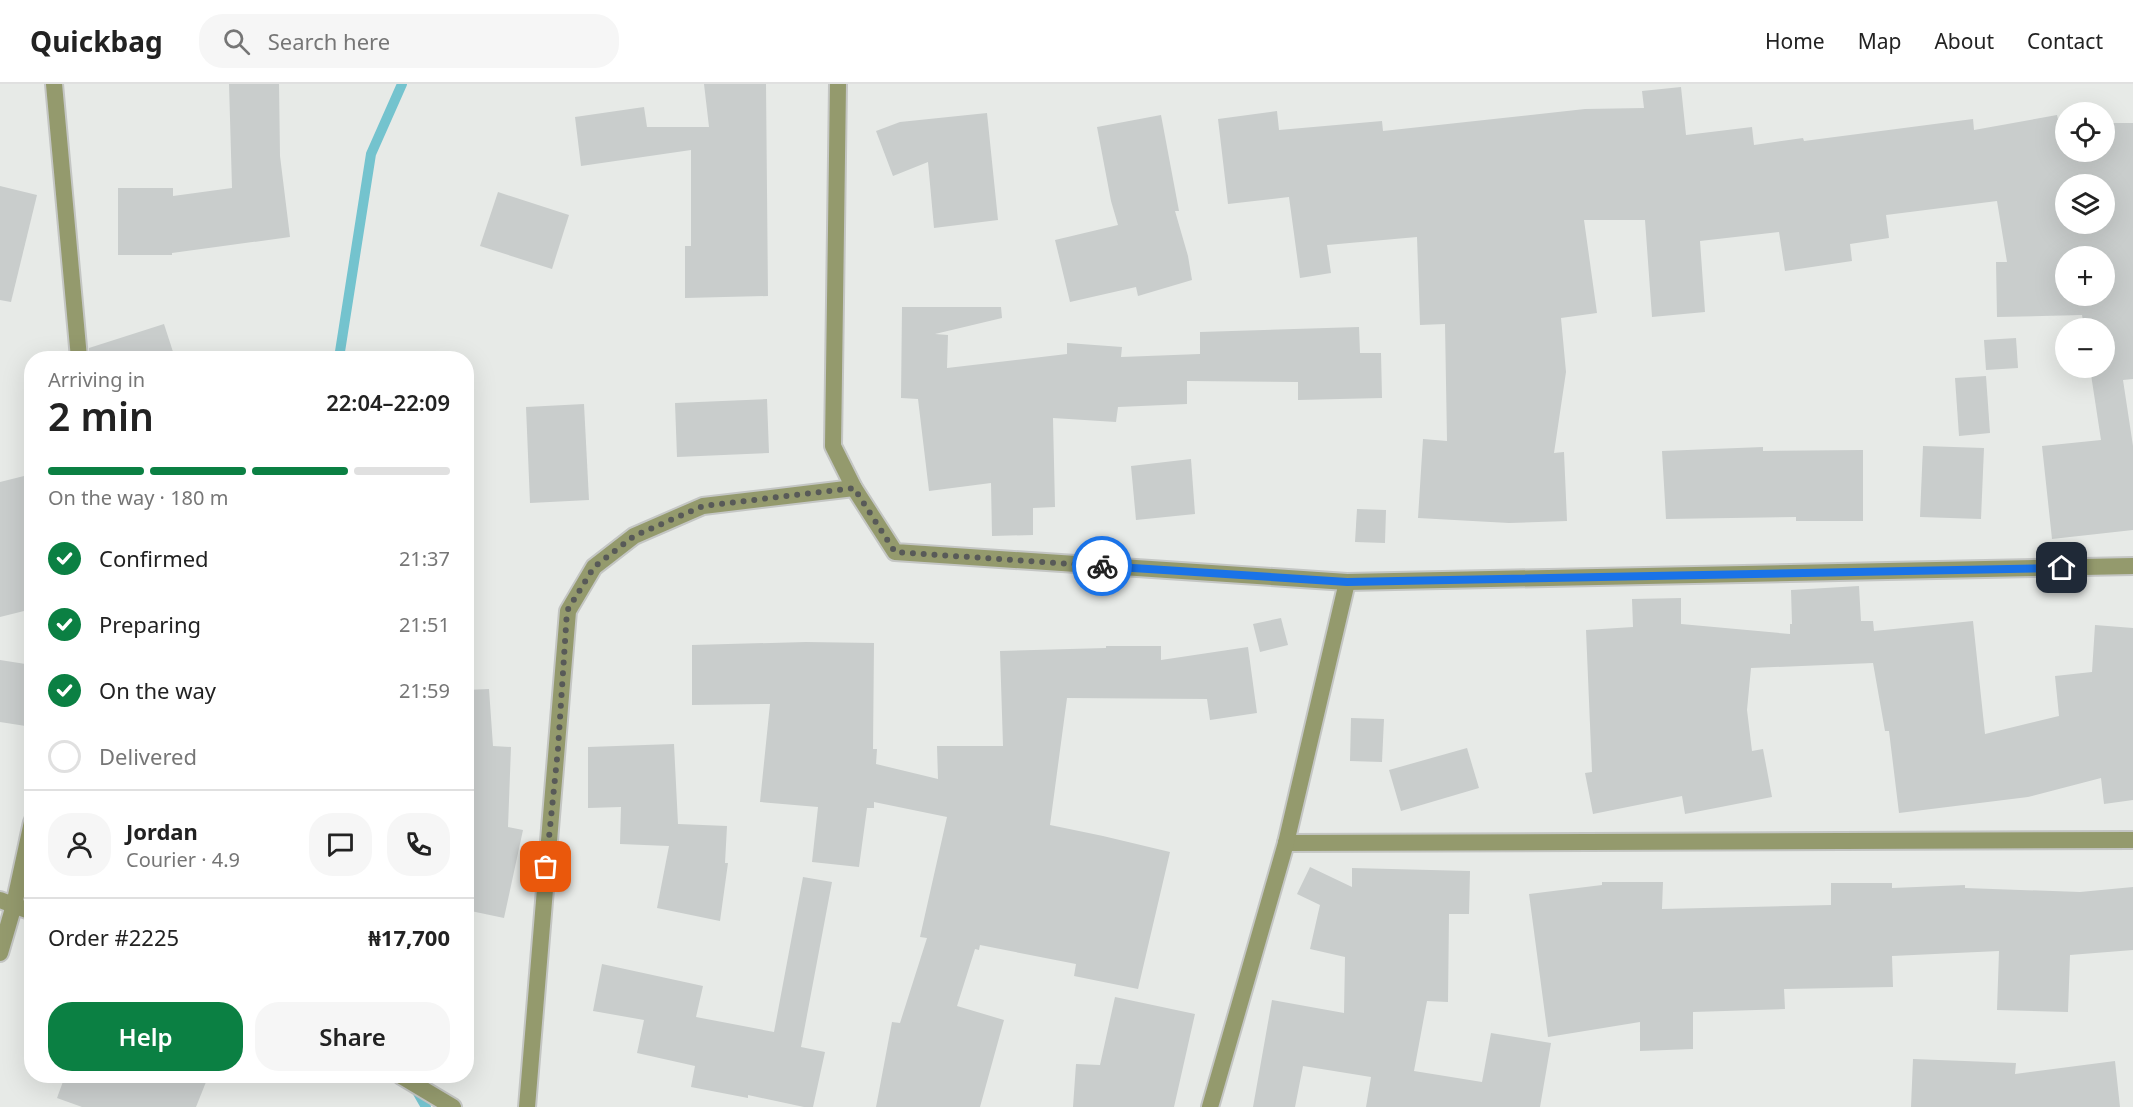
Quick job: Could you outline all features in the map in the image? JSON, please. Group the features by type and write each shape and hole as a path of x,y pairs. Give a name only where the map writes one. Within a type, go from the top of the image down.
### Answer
{"street":[{"path":"54,84 78,351"},
{"path":"838,84 833,446 854,488 895,552 1347,582 2133,566"},
{"path":"527,1107 567,611 594,567 634,536 703,506 854,488"},
{"path":"1210,1107 1286,843 1347,582"},
{"path":"1286,843 2133,840"},
{"path":"0,953 7,902 24,848"},
{"path":"7,902 24,909"},
{"path":"413,1083 453,1107"}],"building":[{"path":"229,84 279,84 280,156 290,237 172,253 172,255 118,255 118,188 173,188 173,196 232,188"},
{"path":"704,84 766,84 768,296 685,298 685,246 691,246 691,150 581,166 575,117 644,107 647,127 709,127"},
{"path":"1681,87 1686,135 1752,127 1754,145 1803,138 1804,141 1973,119 1974,130 2055,115 2055,162 2115,162 2115,123 2133,123 2133,379 2123,380 2133,446 2133,530 2052,539 2042,446 2101,440 2092,378 2115,378 2115,318 2082,318 2082,315 1997,317 1996,262 2007,262 1997,201 1886,215 1889,238 1850,244 1852,261 1785,271 1779,232 1700,241 1705,312 1652,317 1645,220 1584,220 1597,313 1561,318 1566,372 1554,453 1564,452 1567,521 1509,523 1418,518 1423,439 1447,441 1445,324 1420,325 1417,237 1327,245 1331,273 1300,278 1289,197 1228,204 1218,119 1277,111 1279,130 1382,121 1383,131 1585,109 1644,108 1642,91"},
{"path":"987,113 998,220 934,228 928,162 893,176 876,131 900,122"},
{"path":"1161,115 1179,211 1175,211 1188,256 1192,280 1138,296 1136,287 1070,302 1055,240 1118,225 1111,201 1097,127"},
{"path":"0,186 37,195 11,302 0,300"},
{"path":"498,192 569,215 552,269 480,246"},
{"path":"902,307 1001,307 1002,318 935,334 948,335 947,368 1067,354 1067,343 1122,347 1121,357 1200,354 1200,332 1359,327 1360,353 1381,353 1382,398 1298,400 1298,382 1187,381 1187,404 1118,407 1116,422 1053,418 1055,507 1033,508 1033,535 992,536 991,483 929,491 918,399 901,398"},
{"path":"164,324 173,351 89,351 89,348"},
{"path":"2016,338 2018,368 1986,370 1984,340"},
{"path":"1986,376 1990,433 1959,436 1955,378"},
{"path":"767,399 769,453 677,457 675,403"},
{"path":"584,404 589,500 530,503 526,407"},
{"path":"1923,446 1984,448 1981,519 1920,517"},
{"path":"1763,447 1763,451 1863,450 1863,521 1796,521 1796,517 1666,519 1662,451"},
{"path":"1191,459 1195,514 1136,520 1131,466"},
{"path":"24,476 24,611 0,617 0,482"},
{"path":"1357,509 1386,510 1385,543 1355,542"},
{"path":"1859,586 1861,621 1873,621 1874,631 1973,621 1985,734 2059,716 2055,676 2092,672 2095,625 2133,628 2133,800 2104,804 2101,778 2028,797 1899,813 1889,731 1885,731 1873,663 1751,668 1747,710 1752,751 1763,749 1772,797 1685,814 1682,796 1593,814 1585,773 1592,772 1586,630 1633,627 1632,599 1681,598 1681,624 1790,634 1791,590"},
{"path":"1281,618 1288,645 1260,652 1253,624"},
{"path":"874,643 873,749 877,749 876,764 938,779 937,746 1003,746 1000,651 1161,646 1161,660 1248,647 1257,713 1210,720 1207,699 1067,698 1050,825 1170,852 1138,989 1074,976 1076,964 980,945 979,950 975,949 957,1006 1004,1020 980,1107 876,1107 892,1022 900,1023 927,938 920,937 947,817 874,802 874,808 867,808 859,867 812,862 818,807 760,802 770,704 692,705 692,645"},
{"path":"0,660 24,664 24,726 0,722"},
{"path":"489,689 493,746 511,747 508,827 523,830 504,918 474,912 474,690"},
{"path":"1351,718 1384,719 1382,762 1350,761"},
{"path":"674,744 678,824 727,826 725,863 728,863 720,921 657,908 669,846 620,844 621,807 588,808 588,747"},
{"path":"1467,748 1479,788 1401,811 1389,770"},
{"path":"1310,867 1352,887 1352,868 1470,871 1469,914 1449,914 1448,1002 1427,1001 1414,1071 1482,1082 1491,1033 1551,1043 1540,1107 1366,1107 1371,1077 1303,1066 1295,1107 1253,1107 1272,1000 1344,1013 1345,957 1310,949 1320,905 1297,894"},
{"path":"803,877 832,882 801,1047 825,1052 813,1107 691,1087 695,1066 637,1053 644,1020 593,1011 602,964 703,986 696,1017 774,1032"},
{"path":"1602,882 1663,882 1662,909 1831,905 1831,883 1892,883 1892,888 1965,885 1965,888 2080,892 2133,887 2133,950 2070,955 2068,1012 1997,1010 1999,951 1892,956 1893,987 1784,989 1785,1009 1693,1012 1693,1049 1640,1051 1640,1022 1548,1037 1529,894 1602,885"},
{"path":"1115,997 1195,1014 1174,1107 1073,1107 1076,1064 1100,1065"},
{"path":"1913,1059 2016,1063 2015,1074 2115,1061 2120,1107 1911,1107"},
{"path":"62,1083 206,1083 196,1107 82,1107 57,1098"}],"waterway":[{"path":"340,351 371,154 402,84"},
{"path":"414,1086 426,1107"}],"way so far":[{"path":"546,867 558,749 567,611 594,567 634,536 703,506 854,488 895,552 1102,566"}],"route":[{"path":"1102,566 1347,582 2062,568"}]}
